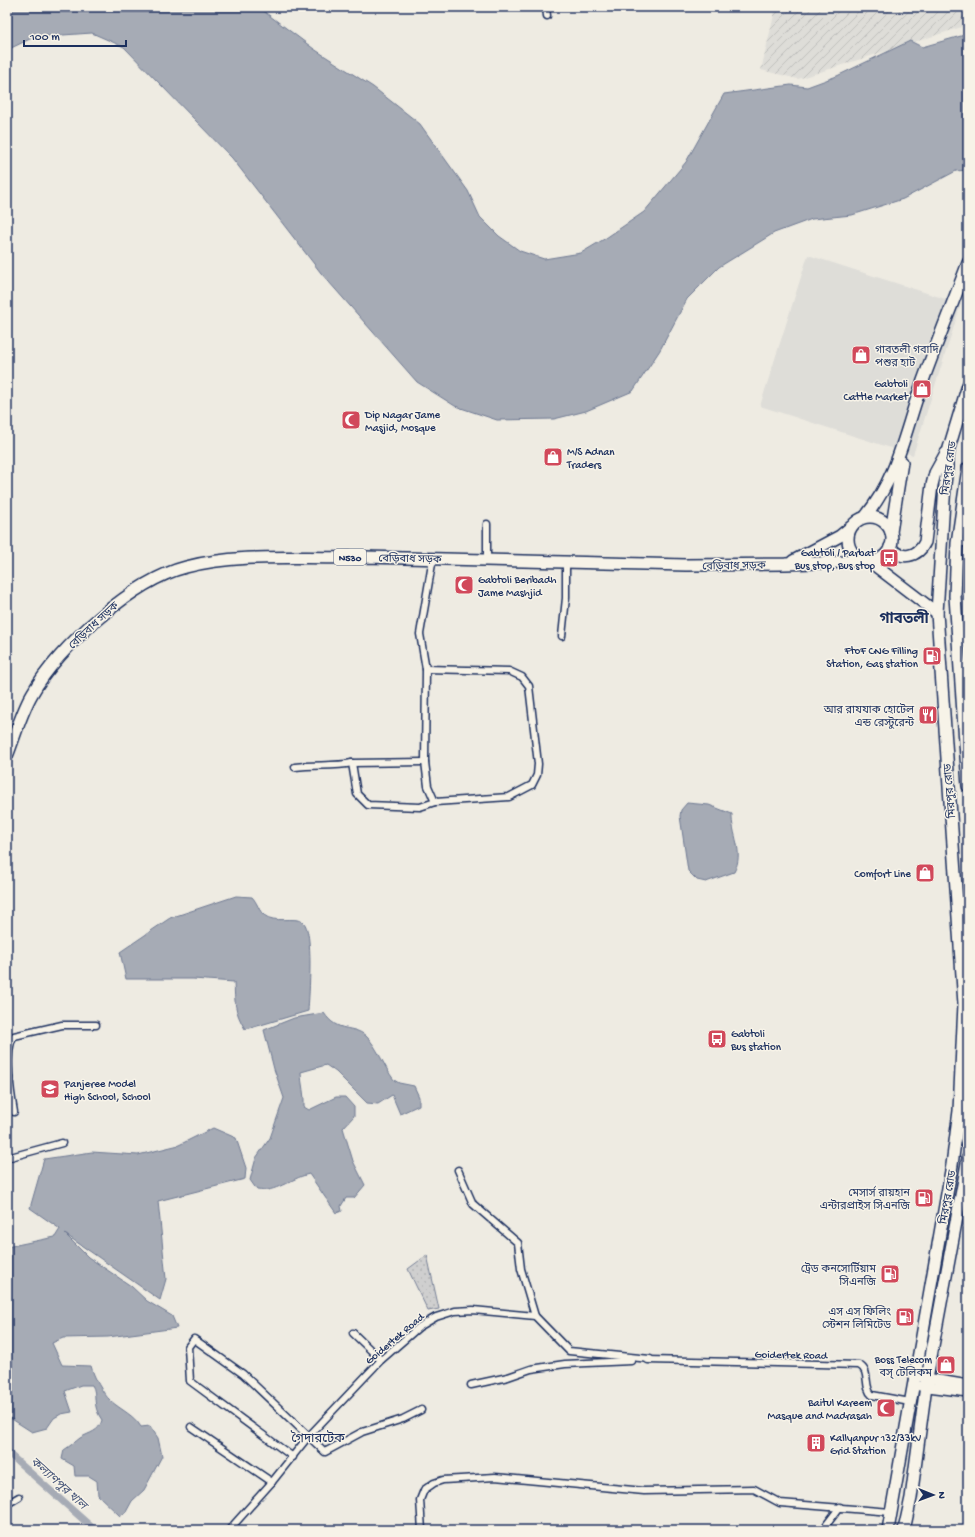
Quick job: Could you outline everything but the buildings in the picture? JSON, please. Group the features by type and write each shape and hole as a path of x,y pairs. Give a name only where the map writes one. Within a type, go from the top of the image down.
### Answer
{"highway":[{"path":"865,517 886,487 894,468 920,390 968,264"},
{"path":"865,560 882,557 890,547 890,532 902,463 913,424 968,281"},
{"name":"মিরপুর রোড","path":"888,1530 952,1164 959,1111 964,1040 963,973 945,750 937,613 945,484 949,448 968,381"},
{"path":"890,547 893,551 904,556 911,556 922,549 925,542 935,473 949,448"},
{"name":"মিরপুর রোড","path":"968,468 963,543 955,596 965,688 968,786"},
{"path":"890,532 883,521 871,517 865,517 855,522 851,527 848,542 850,549 937,613"},
{"name":"বেড়িবাধ সড়ক","path":"785,564 824,546 851,527"},
{"name":"বেড়িবাধ সড়ক","path":"7,756 32,694 51,668 72,644 119,600 155,579 186,567 238,559 328,559 365,557 686,565 785,564 865,560"},
{"name":"মিরপুর রোড","path":"904,1530 926,1382 967,1175 968,1158"}],"main road":[{"path":"914,1381 968,1385"},
{"path":"926,1382 968,1392"}],"street":[{"path":"546,7 547,16"},
{"path":"487,524 487,559"},
{"path":"433,558 420,634 426,669 425,762 428,786 435,802"},
{"path":"562,636 566,598 566,563"},
{"path":"352,763 357,794 368,805 420,807 435,802 508,797 532,785 537,775 538,764 529,686 522,677 509,671 426,669"},
{"path":"295,767 312,764 344,765 352,763 425,762"},
{"path":"14,1112 9,1086 8,1067 11,1042 14,1036 62,1025 96,1025"},
{"path":"7,1158 62,1143"},
{"path":"458,1170 473,1204 518,1243 521,1269 535,1316"},
{"name":"Goidertek Road","path":"229,1530 272,1482 308,1437 381,1360 420,1327 436,1317 455,1311 473,1310 535,1316 569,1352 650,1360 754,1364 859,1365 865,1371 868,1390 872,1395 910,1402"},
{"path":"353,1333 381,1360"},
{"path":"293,1457 190,1381 188,1347 194,1339 244,1374 325,1452 362,1432 403,1419 421,1410"},
{"name":"Goidertek Road","path":"471,1385 508,1377 531,1370 565,1364 650,1360"},
{"path":"191,1427 272,1482"},
{"path":"422,1530 419,1506 424,1490 434,1482 440,1480 480,1478 507,1477 644,1491 754,1490 780,1503 892,1512"},
{"path":"7,1504 19,1497"},
{"path":"826,1530 827,1524 840,1507"}],"shaded area":[{"path":"7,7 258,7 314,49 373,87 420,124 468,191 480,217 499,236 520,251 544,259 581,253 644,212 686,162 724,94 791,85 807,87 837,76 910,41 922,47 968,34 968,170 956,171 903,199 852,215 812,219 774,233 719,267 687,299 660,350 633,391 586,411 554,419 497,420 455,406 417,382 321,273 232,158 124,47 92,33 34,37 7,50"},
{"path":"776,7 968,7 968,25 798,79 761,70"},
{"name":"গাবতলী গবাদি পশুর হাট","path":"808,255 961,304 913,455 760,406"},
{"path":"687,803 709,805 732,814 738,850 737,865 734,872 706,882 697,880 688,871 680,816 681,810"},
{"path":"236,896 252,897 262,913 268,918 279,920 299,920 303,922 309,937 310,950 308,1011 245,1029 241,1023 237,1011 234,982 193,979 126,979 120,952 170,918"},
{"path":"324,1013 334,1024 356,1030 366,1036 374,1045 394,1080 399,1083 414,1086 419,1097 419,1105 400,1114 392,1095 378,1104 367,1103 336,1072 326,1065 301,1072 304,1107 309,1110 336,1097 345,1097 354,1107 354,1116 343,1128 353,1161 365,1185 354,1198 346,1198 341,1206 342,1211 336,1213 309,1174 277,1188 264,1190 257,1190 250,1180 256,1158 270,1138 284,1098 274,1069 264,1030 294,1018"},
{"path":"213,1128 236,1138 246,1168 245,1179 158,1201 166,1279 160,1300 65,1234 88,1257 131,1286 147,1301 172,1316 177,1328 108,1337 63,1338 52,1343 62,1365 91,1366 104,1394 131,1416 141,1427 150,1426 158,1438 162,1456 144,1490 132,1501 126,1512 120,1516 98,1495 97,1481 89,1476 75,1476 74,1466 62,1459 64,1450 80,1438 94,1431 101,1424 102,1420 97,1409 95,1392 92,1385 81,1385 65,1391 72,1412 61,1414 54,1418 47,1428 32,1432 7,1416 7,1247 55,1237 60,1229 30,1208 44,1159 92,1152 138,1155 179,1145"},
{"path":"427,1255 439,1309 428,1311 408,1269"}],"waterway":[{"name":"কল্যাণপুর খাল","path":"7,1452 95,1530"}],"place":[{"name":"গাবতলী গবাদি পশুর হাট","path":"861,355"},
{"name":"Gabtoli Cattle Market","path":"922,389"},
{"name":"Dip Nagar Jame Masjid, Mosque","path":"351,420"},
{"name":"M/S Adnan Traders","path":"553,457"},
{"name":"Gabtoli / Parbat Bus stop, Bus stop","path":"889,558"},
{"name":"Gabtoli Beribadh Jame Mashjid","path":"464,585"},
{"name":"FtoF CNG Filling Station, Gas station","path":"932,656"},
{"name":"আর রাযযাক হোটেল এন্ড রেস্টুরেন্ট","path":"928,715"},
{"name":"Comfort Line","path":"925,873"},
{"name":"Gabtoli Bus station","path":"717,1039"},
{"name":"Panjeree Model High School, School","path":"50,1089"},
{"name":"মেসার্স রায়হান এন্টারপ্রাইস সিএনজি","path":"924,1198"},
{"name":"ট্রেড কনসোর্টিয়াম সিএনজি","path":"890,1274"},
{"name":"এস এস ফিলিং স্টেশন লিমিটেড","path":"905,1317"},
{"name":"Boss Telecom বস্ টেলিকম","path":"946,1365"},
{"name":"Baitul Kareem Masque and Madrasah","path":"886,1408"},
{"name":"Kallyanpur 132/33kV Grid Station","path":"816,1443"}],"district":[{"name":"গাবতলী","path":"904,618"},
{"name":"গৈদারটেক","path":"318,1437"}]}
